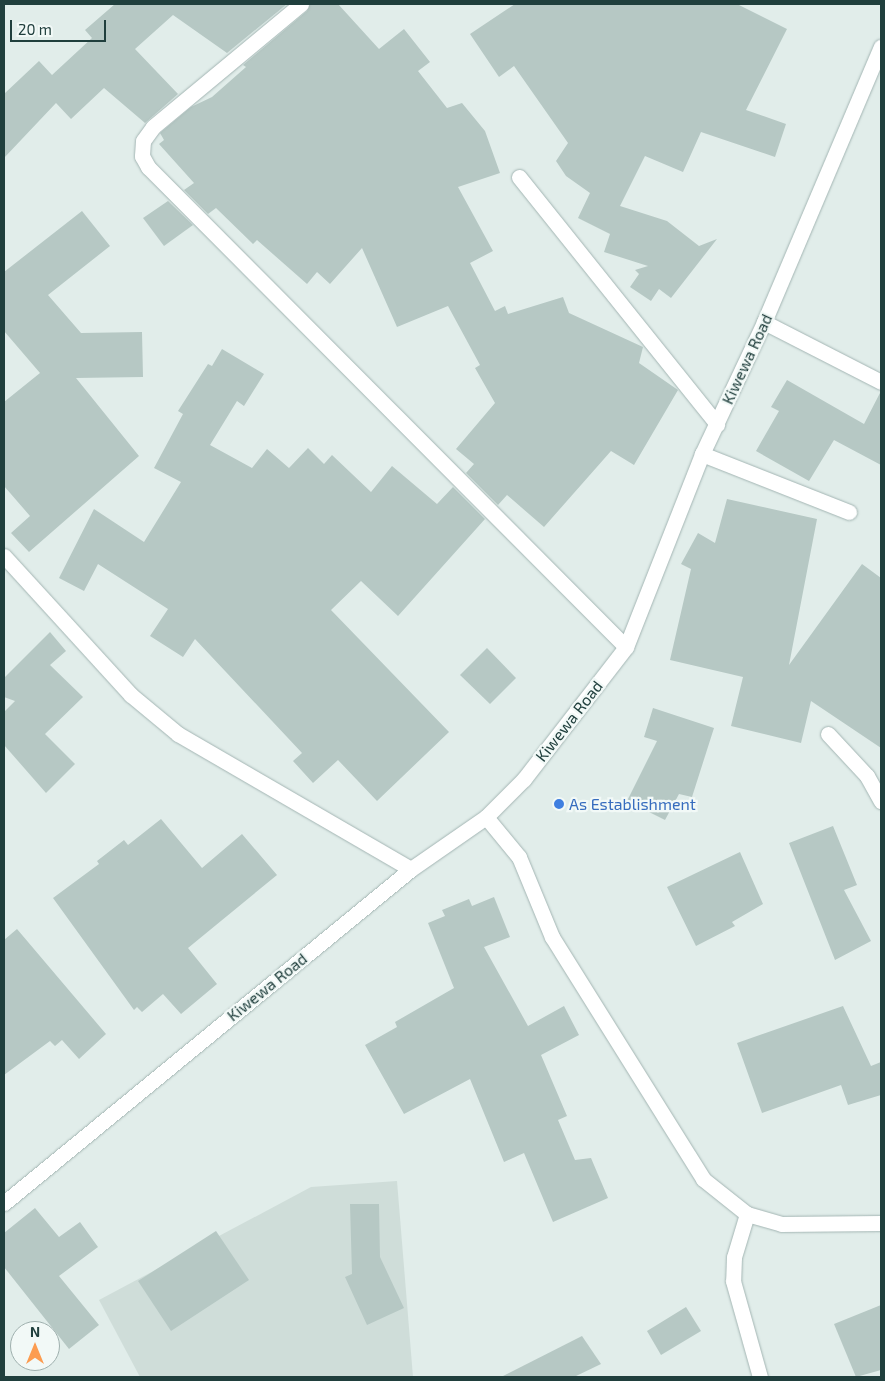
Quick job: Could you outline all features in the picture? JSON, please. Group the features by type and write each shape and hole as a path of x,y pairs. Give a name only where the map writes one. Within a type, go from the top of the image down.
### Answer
{"street":[{"path":"301,4 153,127 143,141 142,156 148,167 626,647"},
{"name":"Kiwewa Road","path":"4,1203 411,870 486,817 524,779 626,647 702,454 764,322 881,46"},
{"path":"519,177 717,424"},
{"path":"764,322 881,382"},
{"path":"702,454 849,512"},
{"path":"4,556 131,695 178,734 411,870"},
{"path":"828,734 867,776 881,801"},
{"path":"486,817 519,857 552,937 703,1179 747,1214 781,1224 881,1223"},
{"path":"747,1214 734,1258 733,1281 760,1377"}],"shaded area":[{"path":"397,1181 413,1377 140,1377 99,1300 311,1187"}],"building":[{"path":"115,4 287,4 227,53 173,15 135,49 178,94 145,123 104,88 71,119 56,103 4,158 4,94 39,61 52,75 92,38 85,30"},
{"path":"310,4 338,4 379,49 404,29 430,62 418,71 447,108 462,103 485,131 500,173 458,187 493,251 470,263 495,311 505,306 508,314 563,297 569,313 643,347 639,363 678,390 634,465 611,451 544,527 507,495 498,505 466,473 474,464 456,449 495,403 475,368 480,365 448,306 397,327 362,248 330,284 317,272 307,284 257,240 253,244 216,208 208,214 184,190 194,183 159,144 164,140 160,133 191,107 212,97 246,67 243,65 307,11"},
{"path":"515,4 737,4 787,29 746,110 786,124 775,157 701,132 683,172 645,156 620,206 667,221 699,246 717,239 671,298 659,289 651,301 630,287 639,274 635,270 648,266 604,252 610,234 578,218 590,193 566,176 556,161 568,143 514,66 499,77 470,34"},
{"path":"168,201 193,225 164,246 143,218"},
{"path":"82,211 110,246 48,295 81,333 142,332 143,377 76,378 139,456 29,552 11,533 30,516 4,486 4,402 40,373 4,331 4,272"},
{"path":"222,349 264,374 244,406 237,401 210,445 252,468 267,449 289,468 308,448 324,464 332,455 371,492 392,466 437,504 453,487 485,519 398,616 361,581 331,610 449,732 377,801 338,760 313,783 293,761 302,753 195,639 183,657 150,636 168,609 98,564 84,591 59,578 94,509 144,542 181,482 154,468 183,414 178,411 208,364 212,366"},
{"path":"787,380 864,424 881,391 881,465 834,440 809,481 756,451 779,411 771,407"},
{"path":"727,499 817,519 789,665 862,564 881,578 881,748 811,701 801,743 731,726 743,677 670,660 691,569 681,564 698,533 715,543"},
{"path":"50,632 66,651 50,665 83,697 45,734 75,764 46,793 4,745 4,712 15,701 4,697 4,678"},
{"path":"487,648 516,678 490,704 460,675"},
{"path":"653,708 714,728 692,797 679,794 665,820 627,801 657,741 644,737"},
{"path":"161,819 202,868 242,834 277,875 188,948 217,984 181,1014 163,994 142,1012 137,1007 134,1010 53,898 99,864 97,861 124,840 128,845"},
{"path":"833,826 857,885 844,890 871,941 835,960 789,843"},
{"path":"740,852 763,904 732,922 735,926 696,946 667,887"},
{"path":"494,897 510,937 484,947 528,1026 564,1006 579,1035 541,1055 567,1116 558,1120 575,1160 591,1158 608,1198 553,1222 524,1153 504,1162 470,1079 404,1114 365,1045 397,1027 395,1022 454,988 428,923 445,916 442,910 469,899 472,906"},
{"path":"17,929 106,1034 79,1059 62,1040 55,1046 50,1041 4,1075 4,940"},
{"path":"843,1006 871,1066 881,1062 881,1095 848,1105 841,1085 762,1113 737,1043"},
{"path":"350,1204 379,1204 380,1257 404,1308 367,1325 345,1277 352,1274"},
{"path":"35,1208 59,1237 80,1222 98,1247 59,1276 99,1325 69,1349 60,1338 60,1321 47,1321 4,1267 4,1233"},
{"path":"216,1231 249,1280 171,1331 138,1281"},
{"path":"881,1305 881,1370 856,1377 834,1324"},
{"path":"686,1307 701,1331 661,1355 647,1331"},
{"path":"582,1336 601,1364 574,1377 501,1377"}],"place":[{"name":"As Establishment","path":"559,804"}]}
